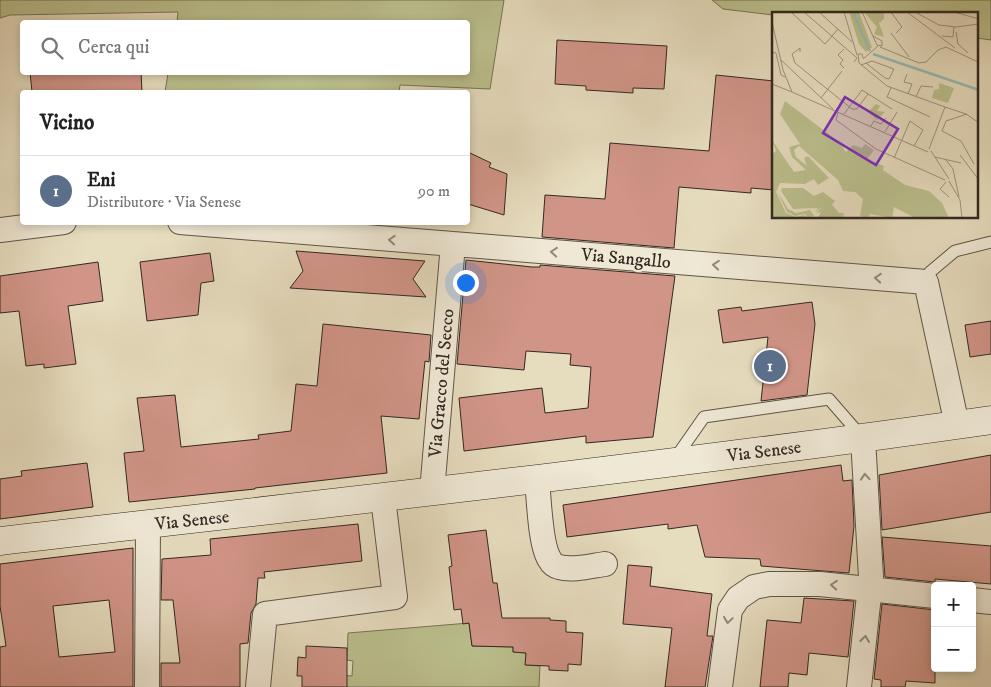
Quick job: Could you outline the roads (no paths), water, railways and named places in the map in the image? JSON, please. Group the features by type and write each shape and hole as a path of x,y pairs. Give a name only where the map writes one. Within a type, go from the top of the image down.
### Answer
{"main road":[{"name":"Via Senese","path":"0,541 536,480 991,420"}],"street":[{"path":"0,230 40,225"},
{"name":"Via Sangallo","path":"217,225 926,282"},
{"name":"Via Gracco del Secco","path":"432,492 454,244"},
{"path":"926,282 956,425"},
{"path":"859,687 872,577 863,438"},
{"path":"536,480 545,544 551,562 566,568 605,564"},
{"path":"258,687 266,614 395,598 383,498"},
{"path":"147,687 148,524"},
{"path":"720,687 730,610 743,594 758,586 794,583 931,596"},
{"path":"976,600 991,602"}],"lane":[{"path":"926,282 930,272 956,252 991,242"},
{"path":"672,463 704,417 829,399 863,438"}],"place":[{"name":"Eni","path":"770,366"}]}
